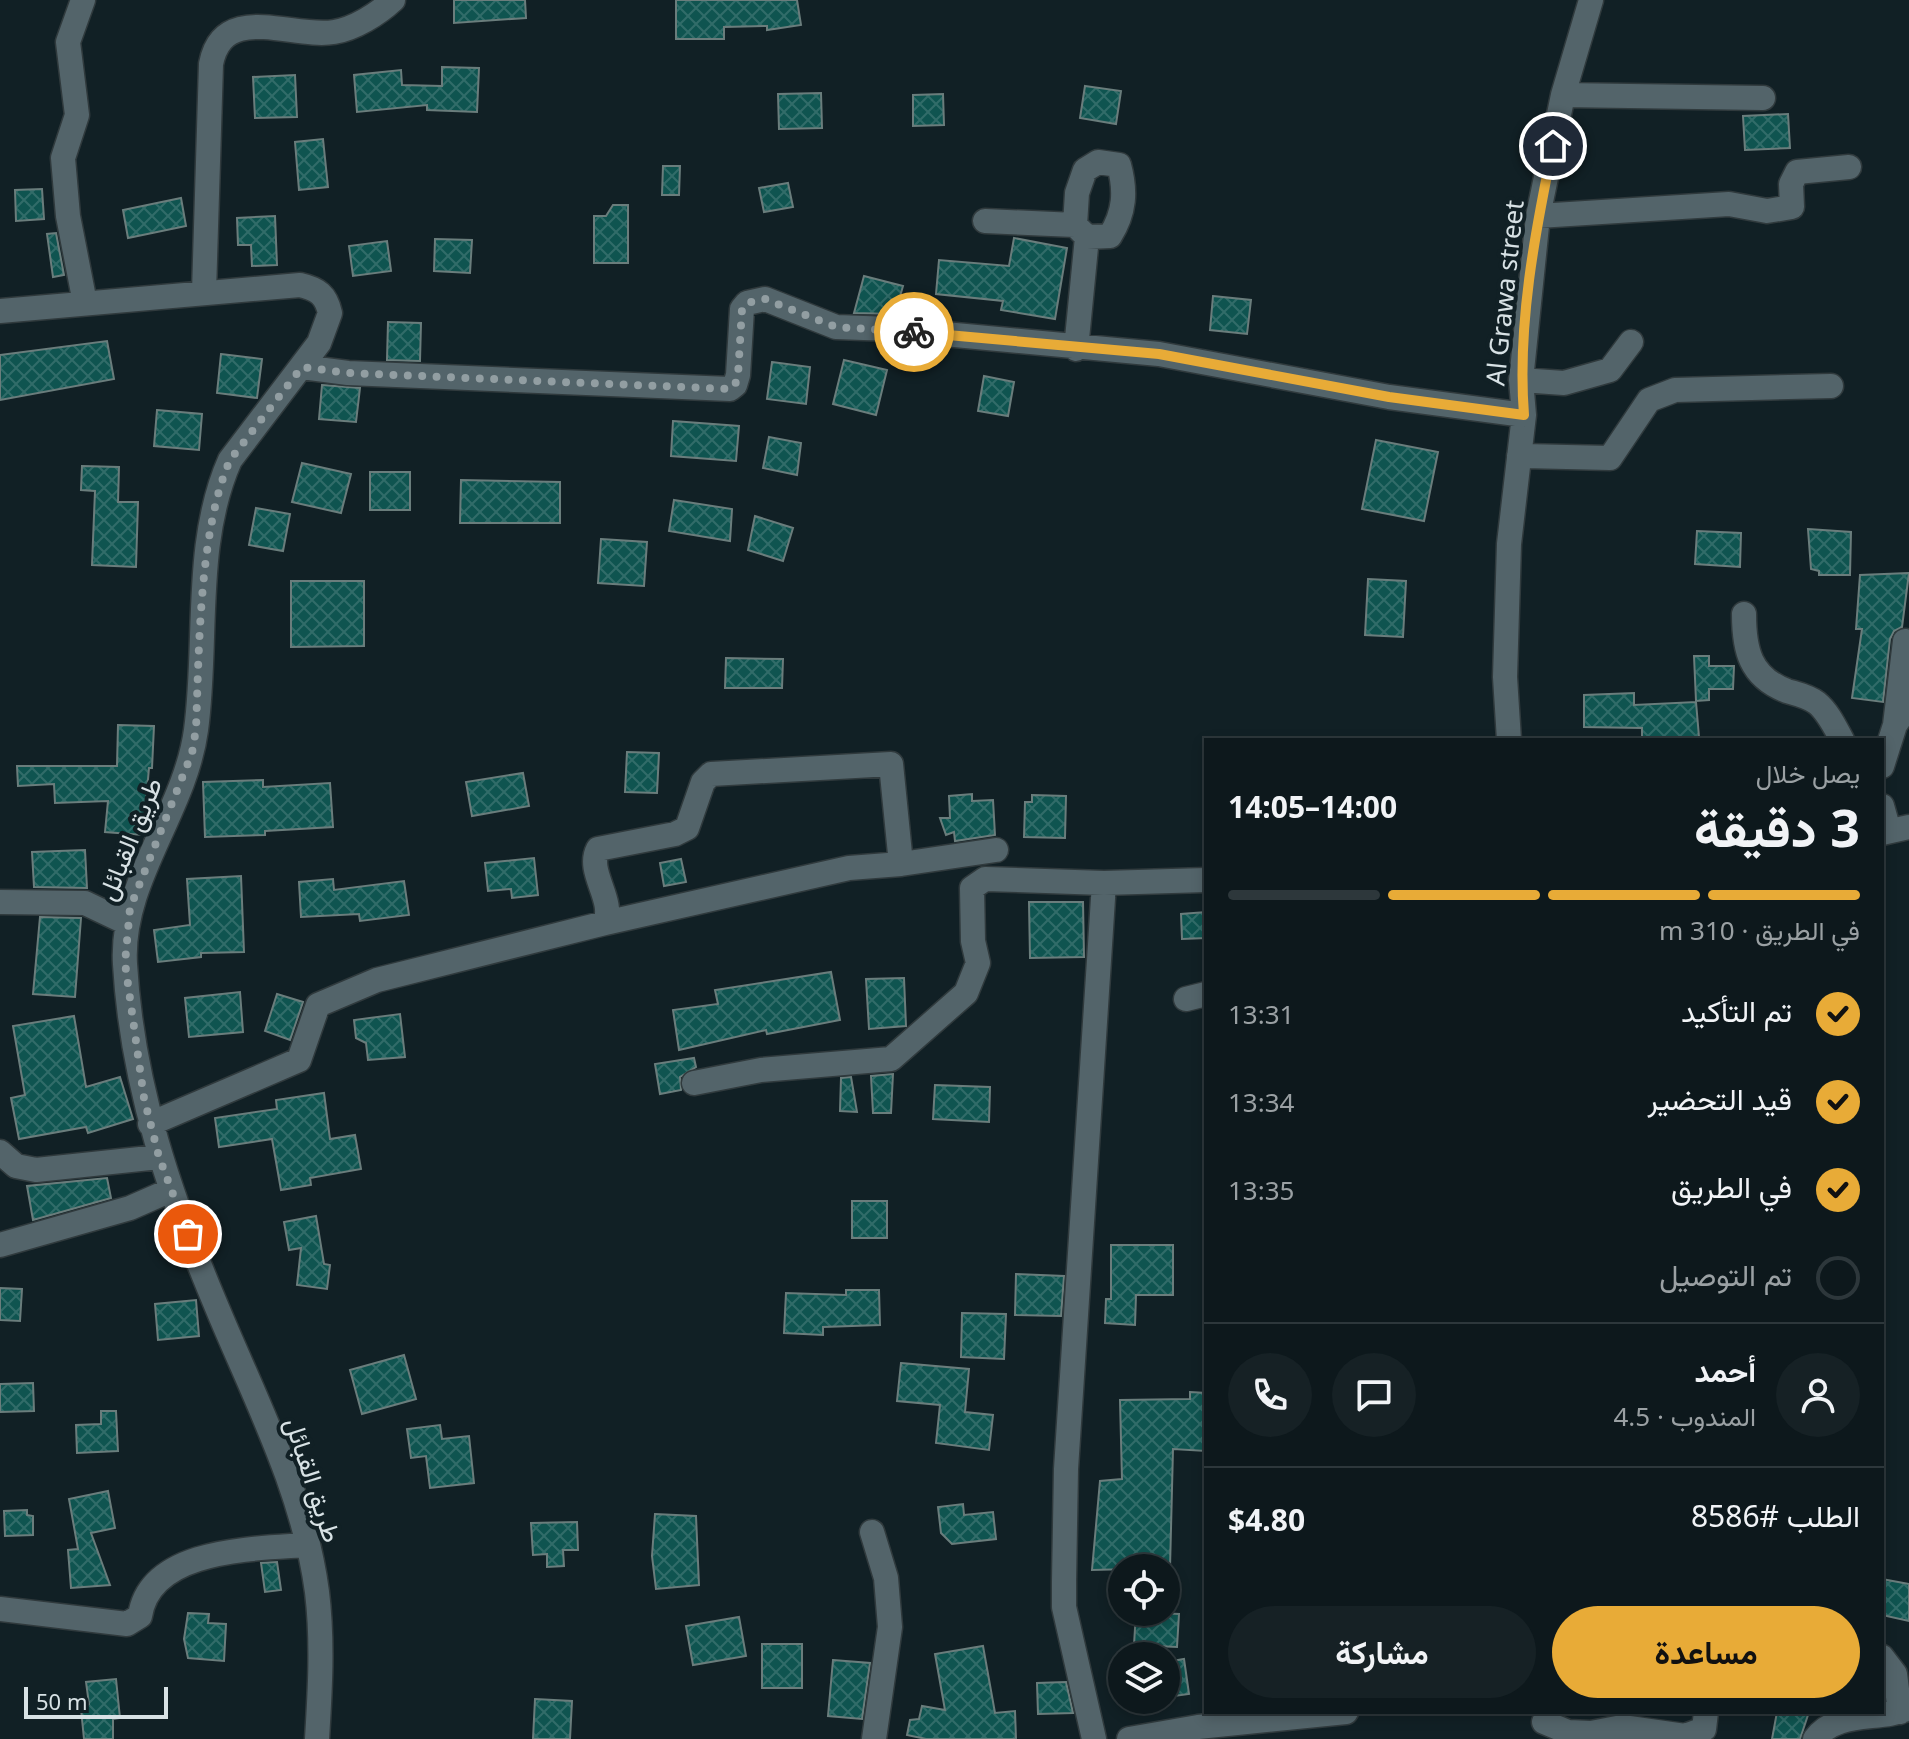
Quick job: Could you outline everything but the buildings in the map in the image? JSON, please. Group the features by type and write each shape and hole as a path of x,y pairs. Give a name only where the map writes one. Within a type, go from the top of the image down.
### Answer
{"street":[{"path":"83,0 68,42 77,115 63,158 68,216 85,303"},
{"path":"204,292 211,64 218,46 235,29 251,27 310,33 344,30 379,13 393,0"},
{"name":"Al Grawa street","path":"1509,738 1505,677 1509,544 1524,415 1521,380 1538,216 1563,95 1591,0"},
{"path":"1563,95 1763,98"},
{"path":"1538,216 1729,204 1767,211 1792,207 1791,184 1797,172 1849,167"},
{"path":"985,221 1081,231 1076,349"},
{"name":"طريق القبائل","path":"0,311 300,285 316,288 328,302 328,326 302,367 230,460 222,478 208,559 192,753 127,923 128,996 150,1124 159,1157 273,1439 307,1545 317,1591 320,1637 317,1739"},
{"path":"302,367 348,373 730,389 738,375 742,309 758,299 776,302 800,315 848,329 891,329 1076,349 1159,354 1389,397 1524,415"},
{"path":"1521,380 1564,383 1610,370 1631,342"},
{"path":"1519,456 1610,458 1649,400 1675,390 1831,386"},
{"path":"1744,614 1745,647 1750,663 1761,675 1784,690 1816,703 1841,738"},
{"path":"1884,760 1895,725 1905,641"},
{"path":"1895,725 1909,701"},
{"path":"605,923 608,910 594,858 598,849 687,828 699,792 711,774 891,764 901,864"},
{"path":"1884,810 1893,830"},
{"path":"150,1124 299,1060 318,1005 340,993 377,980 605,923 849,868 996,850"},
{"path":"694,1083 761,1070 891,1059 966,993 978,963 973,941 972,888 985,879 1104,883 1204,880"},
{"path":"1094,1739 1064,1607 1064,1581 1066,1469 1104,883"},
{"path":"0,902 85,903 127,923"},
{"path":"0,1152 16,1166 36,1170 159,1157"},
{"path":"0,1245 130,1208 171,1190"},
{"path":"872,1532 886,1578 890,1627 874,1739"},
{"path":"0,1609 127,1624 140,1616 143,1598 154,1586 206,1555 307,1545"},
{"path":"1884,1660 1895,1674 1904,1710 1884,1712"},
{"path":"1129,1739 1157,1732 1303,1714"},
{"path":"1543,1724 1568,1732 1591,1733 1622,1727 1685,1736 1704,1729 1706,1714"},
{"path":"1815,1739 1854,1716 1871,1714"}],"way so far":[{"path":"188,1234 159,1157 144,1098 128,996 125,963 127,923 130,908 192,753 208,559 222,478 230,460 302,367 348,373 501,377 730,389 738,375 742,309 747,303 758,299 776,302 800,315 836,327 914,332"}],"route":[{"path":"914,332 1076,349 1159,354 1389,397 1524,415 1521,380 1538,216 1553,146"}]}
